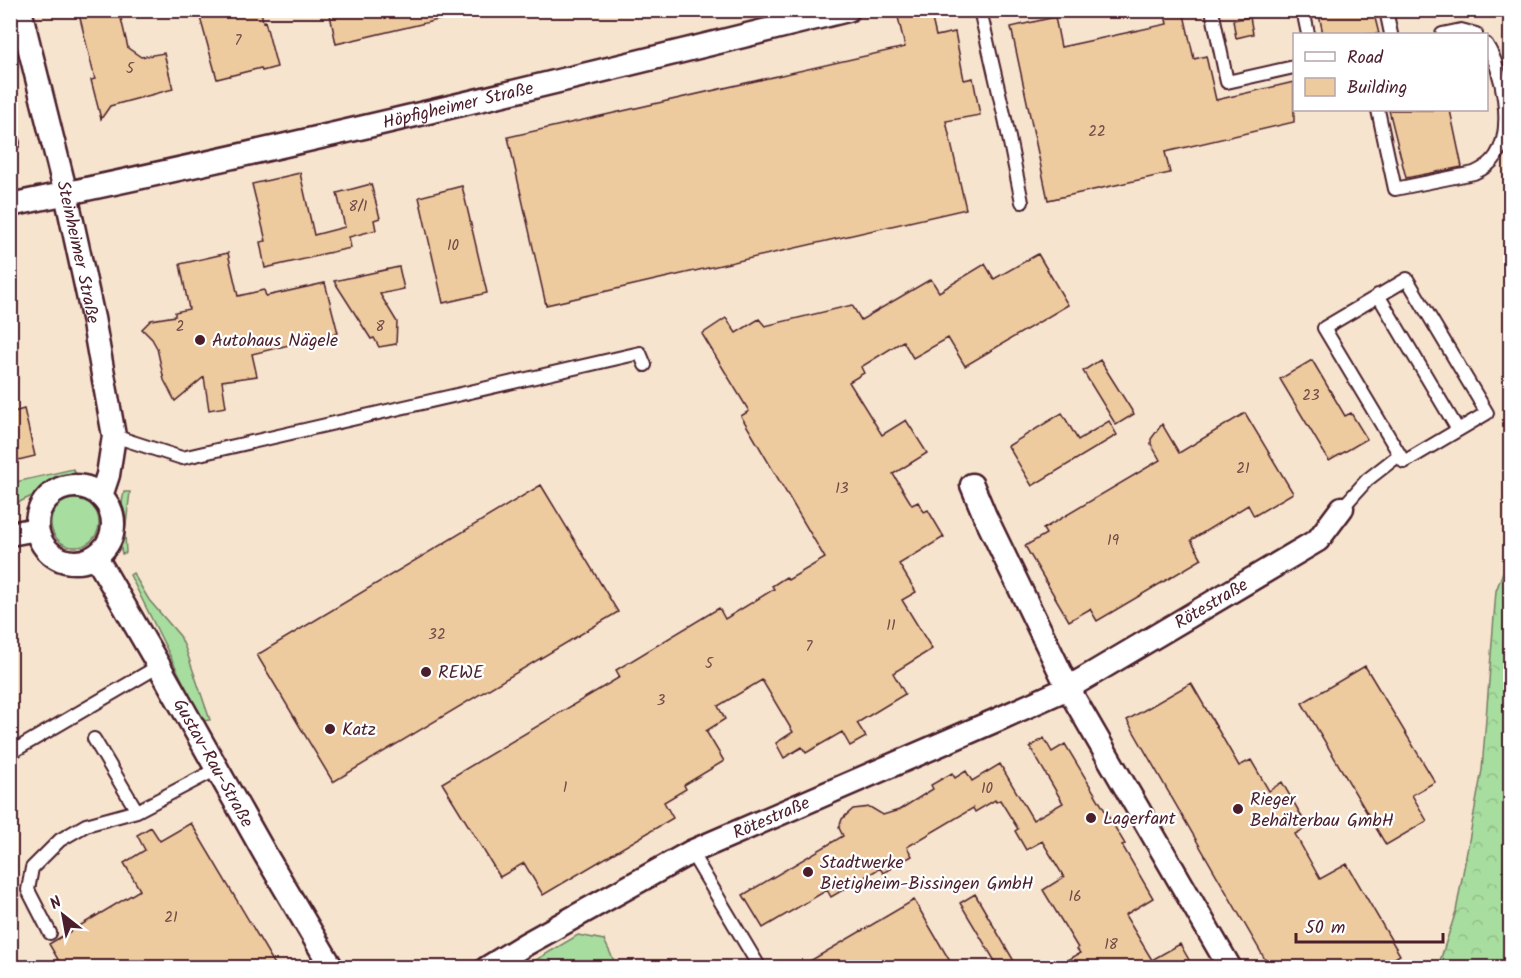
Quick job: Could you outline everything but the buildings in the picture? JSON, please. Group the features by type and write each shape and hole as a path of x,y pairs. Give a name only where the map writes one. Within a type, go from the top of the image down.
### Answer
{"street":[{"name":"Steinheimer Straße","path":"20,10 66,194 93,318 114,436 108,475 101,496"},
{"name":"Höpfigheimer Straße","path":"10,205 129,181 526,89 848,10"},
{"path":"972,485 1068,688 1230,968"},
{"path":"77,486 90,489 101,496 113,516 114,527 105,549 96,557 84,562 71,563 58,559 48,552 40,542 37,529 37,516 42,504 52,494 63,488 77,486"},
{"name":"Rötestraße","path":"487,968 691,852 1068,688 1318,540 1342,508"},
{"path":"10,534 37,529"},
{"name":"Gustav-Rau-Straße","path":"96,557 332,968"}],"lane":[{"path":"980,10 1022,202"},
{"path":"1212,10 1227,82 1293,67"},
{"path":"1303,10 1308,33"},
{"path":"1386,10 1391,33"},
{"path":"1447,33 1461,30 1472,33"},
{"path":"1378,111 1395,189 1474,173 1486,167 1496,157 1505,127 1505,102 1494,57 1488,47"},
{"path":"10,132 14,143 10,148"},
{"path":"1407,279 1487,413 1404,462 1324,328 1378,295 1407,279"},
{"path":"1378,295 1458,430"},
{"path":"114,436 182,458 640,353 645,365"},
{"path":"1342,508 1367,480 1399,455"},
{"path":"10,753 159,666"},
{"path":"94,739 137,811"},
{"path":"50,933 28,890 32,868 60,840 86,825 137,811 217,769"},
{"path":"691,852 760,968"}],"shaded area":[{"path":"10,11 1510,11 1510,553 1496,591 1482,770 1456,911 1438,967 11,967"}],"green space":[{"path":"73,469 75,472 54,479 34,495 11,506 11,483"},
{"path":"124,492 130,492 125,533 126,553 122,554 120,538"},
{"path":"75,499 92,506 99,523 92,540 75,547 58,540 51,523 58,506"},
{"path":"1510,553 1510,967 1438,967 1456,911 1482,770 1496,591"},
{"path":"133,573 149,600 180,636 210,720 203,721 201,718 130,575"},
{"path":"578,935 604,940 614,961 604,967 524,967"}],"place":[{"name":"Autohaus Nägele","path":"200,340"},
{"name":"REWE","path":"426,672"},
{"name":"Katz","path":"330,729"},
{"name":"Rieger Behälterbau GmbH","path":"1238,809"},
{"name":"Lagerfant","path":"1091,818"},
{"name":"Stadtwerke Bietigheim-Bissingen GmbH","path":"808,872"}]}
